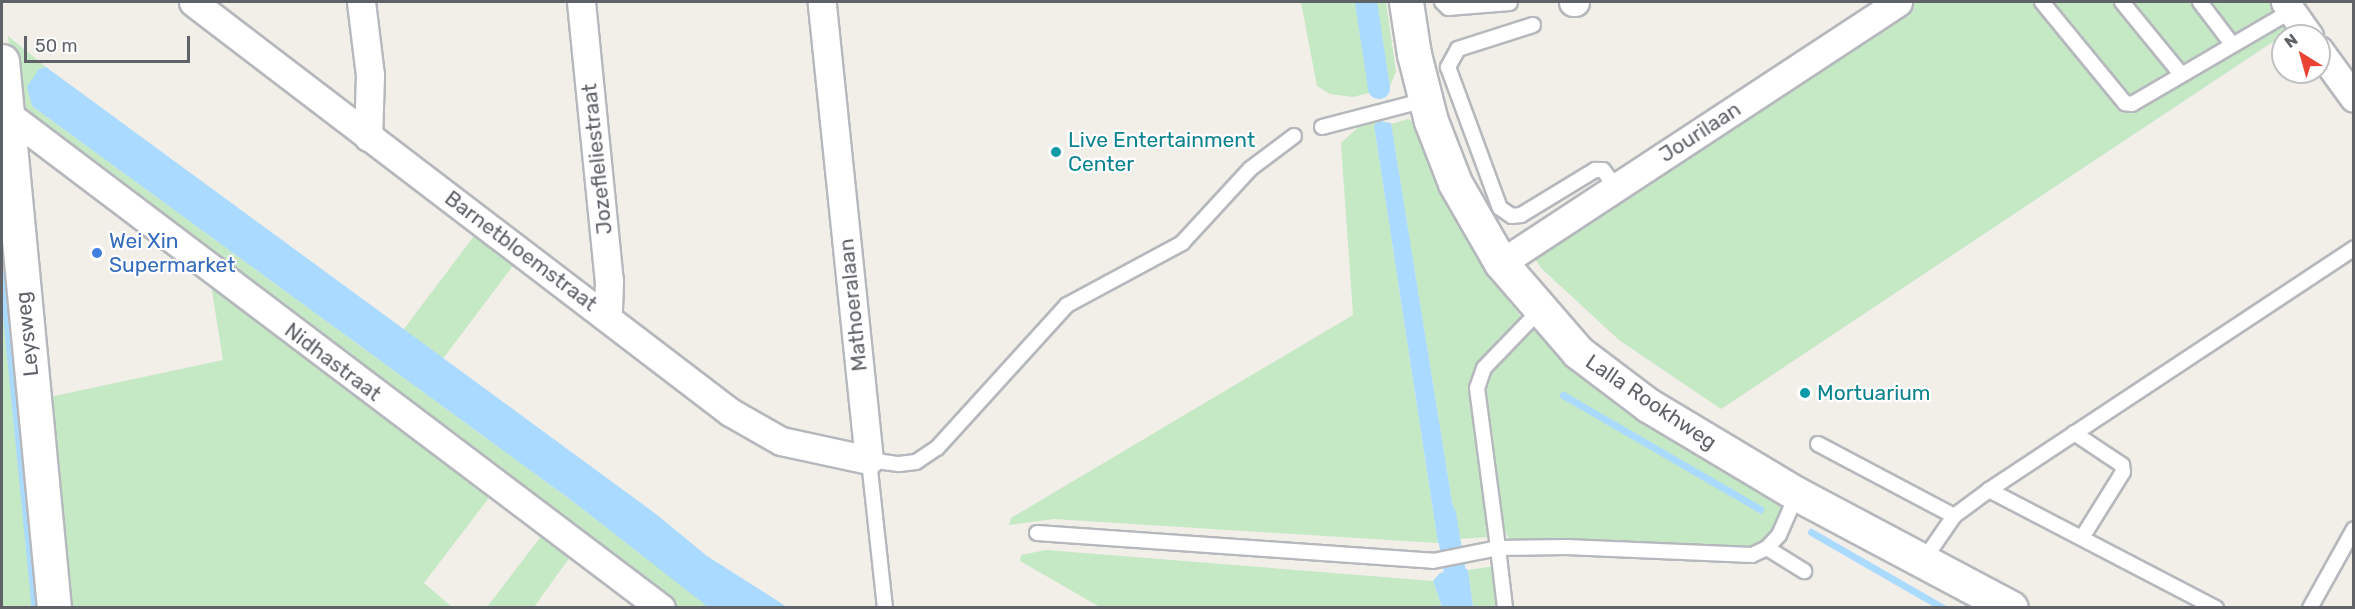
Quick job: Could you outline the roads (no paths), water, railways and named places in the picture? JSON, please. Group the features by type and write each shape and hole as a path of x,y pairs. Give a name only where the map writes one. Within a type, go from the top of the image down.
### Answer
{"street":[{"name":"Barnetbloemstraat","path":"193,2 751,426 809,450 869,460"},
{"path":"362,2 370,75 368,137"},
{"name":"Jozefleliestraat","path":"581,2 609,281 608,316"},
{"name":"Mathoeralaan","path":"822,2 869,460"},
{"name":"Lalla Rookhweg","path":"1406,2 1426,100 1455,183 1502,263 1539,311 1578,352 1648,405 1797,494 2011,608"},
{"name":"Jourilaan","path":"1502,263 1898,2"},
{"path":"2294,5 2303,24"},
{"name":"Leysweg","path":"2,61 5,113 54,608"},
{"path":"2331,67 2354,99"},
{"name":"Nidhastraat","path":"5,113 661,608"}],"lane":[{"path":"1442,2 1448,8 1510,3"},
{"path":"2042,2 2125,103 2141,102 2181,74 2294,5"},
{"path":"2122,2 2181,74"},
{"path":"2200,2 2232,44"},
{"path":"1533,25 1458,49 1448,67 1500,208 1512,216 1521,215 1595,170 1603,170 1616,187"},
{"path":"1322,127 1426,100"},
{"path":"869,460 899,464 916,462 937,448 1067,305 1182,243 1250,169 1294,135"},
{"path":"1923,561 1954,516 1989,490 2354,248"},
{"path":"1505,608 1478,388 1484,368 1539,311"},
{"path":"2074,433 2122,465 2123,472 2083,536"},
{"path":"1818,444 1954,516"},
{"name":"Mathoeralaan","path":"869,460 885,608"},
{"path":"1989,490 2083,536 2216,608"},
{"path":"1037,533 1433,561 1498,548 1566,547 1752,555 1767,548 1779,535 1797,494"},
{"path":"2310,608 2354,529"},
{"path":"1767,548 1804,571"}],"water":[{"path":"46,67 656,514 707,556 787,607 708,607 575,503 32,106 27,87 39,69"},
{"path":"1379,121 1391,123 1458,539 1455,543 1438,543 1374,125"},
{"path":"1464,568 1468,570 1473,607 1442,607 1433,581 1440,573"}],"waterway":[{"path":"1366,2 1379,88"},
{"path":"2,274 35,608"},
{"path":"1563,395 1760,509"},
{"path":"1445,514 1461,608"},
{"path":"1811,532 1943,608"}],"place":[{"name":"Live Entertainment Center","path":"1056,152"},
{"name":"Wei Xin Supermarket","path":"97,253"},
{"name":"Mortuarium","path":"1805,393"}]}
